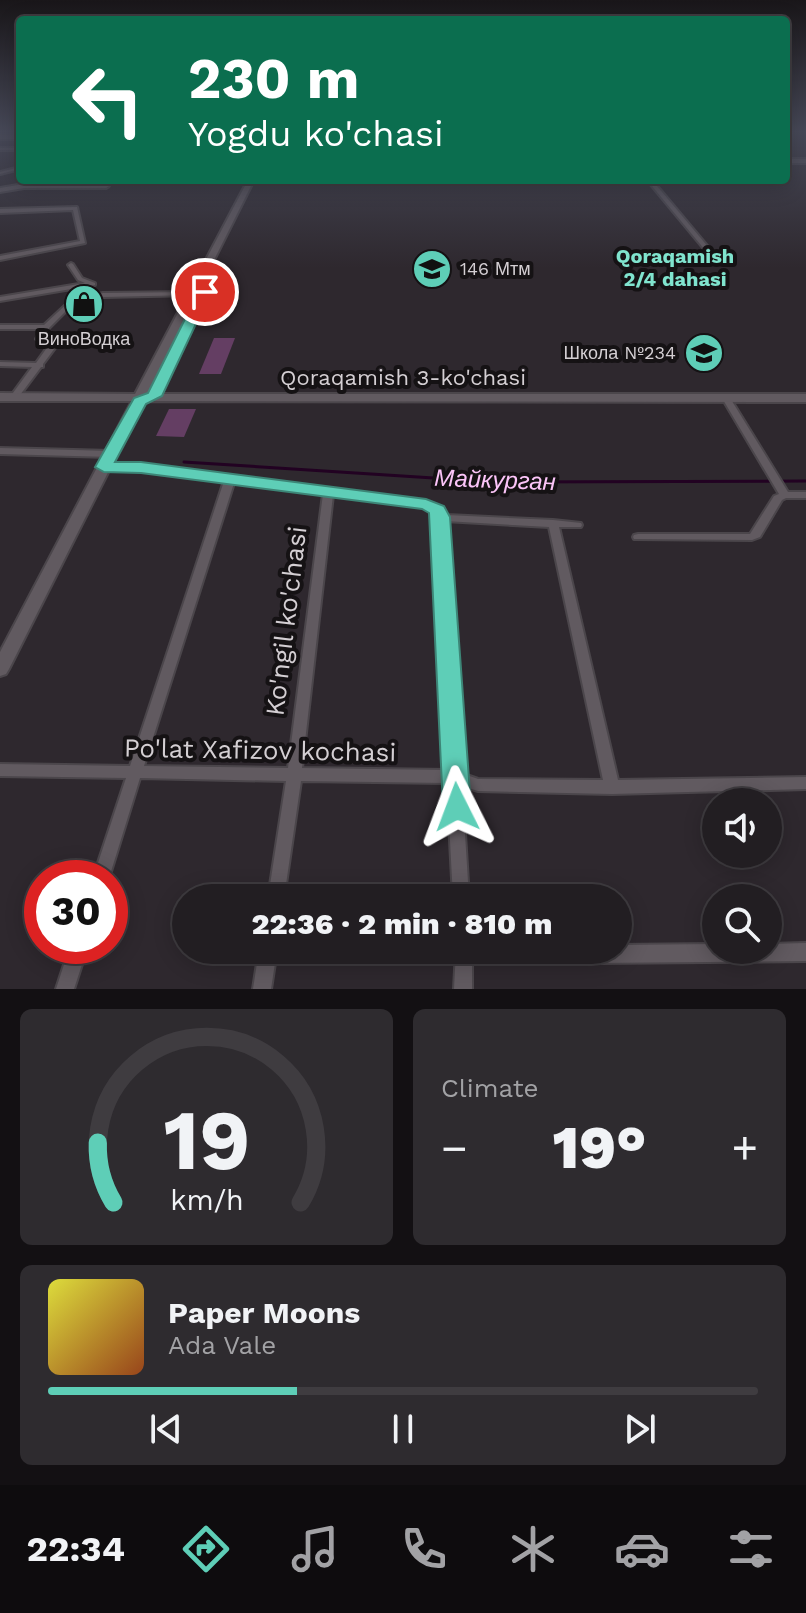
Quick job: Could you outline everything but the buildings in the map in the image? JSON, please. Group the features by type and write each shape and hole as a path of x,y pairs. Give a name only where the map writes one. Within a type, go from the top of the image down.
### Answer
{"main road":[{"path":"0,669 107,461 145,398 249,184"},
{"path":"145,398 193,294 256,184"},
{"name":"Qoraqamish 3-ko'chasi","path":"0,399 145,398"},
{"name":"Qoraqamish 3-ko'chasi","path":"0,399 806,400"}],"street":[{"path":"652,184 707,249"},
{"path":"0,194 24,186 106,186"},
{"path":"0,211 76,208 83,242 0,258"},
{"path":"71,265 80,279 93,284 103,295"},
{"path":"0,299 93,284"},
{"path":"14,397 57,340 40,339 46,327 69,303 103,295 193,294"},
{"path":"0,327 46,327"},
{"path":"0,364 40,365"},
{"path":"728,400 785,495"},
{"path":"0,451 107,461 426,504 437,510 440,517 460,884"},
{"path":"107,860 230,479"},
{"name":"Ko'ngil ko'chasi","path":"278,884 328,492"},
{"path":"638,537 752,537 778,498 806,495"},
{"path":"440,517 577,525"},
{"path":"553,523 612,787"},
{"name":"Po'lat Xafizov kochasi","path":"0,770 456,777 478,785 612,787 806,783"},
{"path":"632,952 806,952"},
{"path":"65,989 73,964"},
{"path":"262,989 266,964"},
{"path":"463,989 464,964"}],"shaded area":[{"path":"214,338 235,338 221,374 199,374"},
{"path":"169,409 196,409 184,437 156,436"}],"waterway":[{"name":"Майкурган","path":"184,462 496,482 806,481"}],"place":[{"name":"146 Мтм","path":"432,269"},
{"name":"ВиноВодка","path":"84,304"},
{"name":"Школа №234","path":"704,353"}],"district":[{"name":"Qoraqamish 2/4 dahasi","path":"675,268"}],"route":[{"path":"205,292 154,396 140,401 104,467 141,468 433,506 440,517 457,807"}]}
